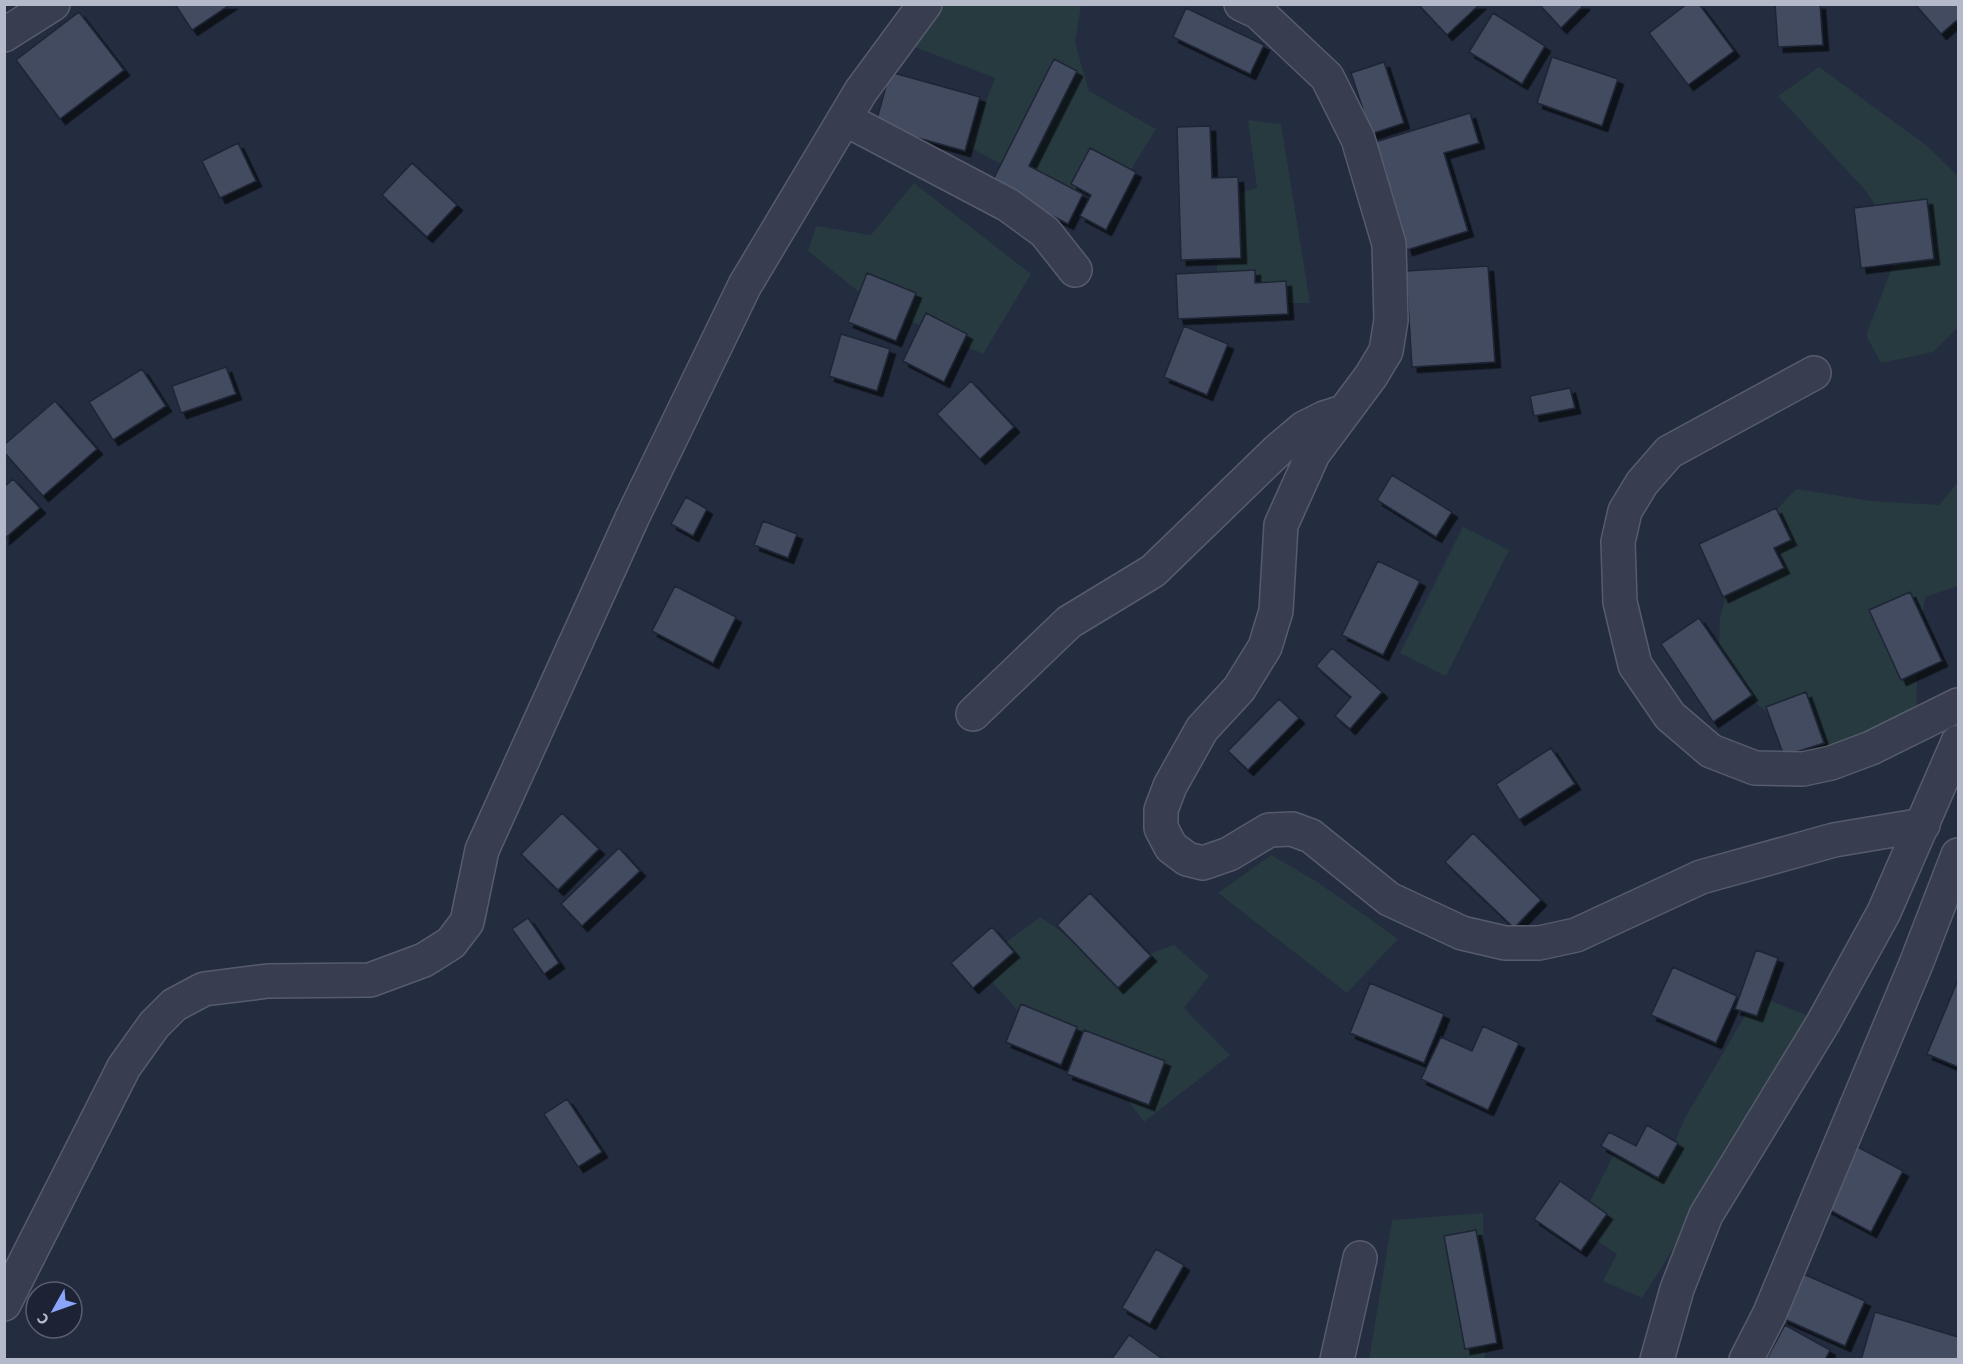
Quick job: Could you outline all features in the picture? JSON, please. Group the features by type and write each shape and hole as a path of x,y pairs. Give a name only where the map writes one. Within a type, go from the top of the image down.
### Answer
{"street":[{"path":"4,35 53,4"},
{"path":"4,1304 124,1067 153,1025 174,1005 204,989 225,986 268,981 370,980 424,960 451,943 467,922 482,850 633,516 745,285 861,92 925,4"},
{"path":"1252,7 1327,77 1358,139 1389,244 1391,320 1386,351 1371,376 1313,454 1281,525 1276,610 1265,647 1239,689 1202,729 1170,786 1161,810 1161,828 1171,847 1187,859 1203,863 1229,854 1269,830 1292,829 1311,836 1389,899 1462,933 1505,943 1539,943 1576,935 1701,878 1834,840 1923,825"},
{"path":"845,119 1008,205 1045,232 1075,270"},
{"path":"1814,373 1669,452 1642,483 1625,511 1618,542 1620,602 1635,665 1670,716 1711,751 1755,768 1803,769 1831,763 1871,748 1959,705"},
{"path":"973,714 1069,622 1153,571 1278,450 1305,428 1344,411"},
{"path":"1657,1359 1677,1289 1706,1215 1823,1023 1884,912 1959,742"},
{"path":"1746,1359 1768,1316 1916,964 1959,855"},
{"path":"1337,1359 1360,1258"}],"shaded area":[{"path":"942,5 1081,5 1075,43 1089,91 1156,129 1119,189 1055,192 969,147 995,78 915,47"},
{"path":"1819,67 1926,145 1958,176 1958,327 1933,352 1881,363 1866,335 1901,245 1866,191 1778,96"},
{"path":"1248,120 1281,124 1310,303 1216,303 1219,199 1257,188"},
{"path":"914,183 1031,274 983,354 875,305 808,251 816,226 871,235"},
{"path":"1958,482 1958,586 1925,597 1918,647 1916,717 1821,762 1788,730 1718,671 1720,618 1738,551 1796,489 1871,501 1939,505"},
{"path":"1463,527 1509,550 1446,676 1400,653"},
{"path":"1271,855 1316,881 1398,939 1347,993 1218,893"},
{"path":"1040,917 1114,967 1174,945 1209,976 1184,1008 1230,1055 1144,1122 1103,1066 1037,1032 976,964"},
{"path":"1757,995 1808,1016 1642,1298 1603,1281 1617,1254 1577,1227 1618,1146 1665,1166 1685,1118"},
{"path":"1483,1213 1485,1359 1369,1360 1392,1220"}],"building":[{"path":"175,4 231,4 192,30"},
{"path":"1418,4 1480,4 1447,35"},
{"path":"1539,4 1584,4 1584,5 1561,28"},
{"path":"1687,4 1699,4 1734,51 1688,85 1649,33"},
{"path":"1775,4 1820,4 1823,45 1778,47"},
{"path":"1915,4 1958,4 1958,23 1956,21 1941,34"},
{"path":"1186,8 1264,45 1250,74 1173,37"},
{"path":"79,12 124,70 60,119 16,60"},
{"path":"1493,13 1545,46 1522,84 1469,52"},
{"path":"1552,57 1618,79 1602,126 1537,103"},
{"path":"1054,59 1077,71 1029,166 1083,194 1068,224 991,184"},
{"path":"1384,62 1404,123 1371,134 1351,73"},
{"path":"890,72 980,97 965,151 875,126"},
{"path":"1470,113 1479,143 1444,153 1468,231 1407,250 1375,142"},
{"path":"1210,126 1212,178 1238,177 1241,258 1181,260 1177,127"},
{"path":"238,143 256,181 220,198 202,161"},
{"path":"1090,148 1136,172 1106,230 1080,216 1091,195 1071,184"},
{"path":"412,163 457,205 427,237 382,195"},
{"path":"1927,199 1934,259 1861,268 1854,208"},
{"path":"1488,266 1495,362 1412,367 1406,271"},
{"path":"1255,270 1255,283 1286,281 1288,314 1178,319 1176,274"},
{"path":"867,273 916,293 896,341 848,322"},
{"path":"926,313 967,334 944,382 903,361"},
{"path":"1184,326 1228,344 1207,395 1164,377"},
{"path":"841,334 890,349 877,391 829,376"},
{"path":"226,367 236,394 181,413 172,386"},
{"path":"142,369 166,406 113,440 89,402"},
{"path":"971,381 1014,427 980,459 937,414"},
{"path":"1570,388 1575,408 1534,416 1530,396"},
{"path":"55,401 97,449 43,496 4,452 4,445"},
{"path":"1392,475 1452,512 1436,537 1377,500"},
{"path":"13,479 40,508 4,539 4,487"},
{"path":"686,497 707,509 693,536 671,524"},
{"path":"1776,508 1791,540 1774,548 1784,568 1723,597 1699,544"},
{"path":"763,521 797,534 788,558 754,545"},
{"path":"1378,561 1420,581 1383,655 1342,635"},
{"path":"675,586 736,617 713,663 652,631"},
{"path":"1910,592 1942,661 1901,680 1869,610"},
{"path":"1699,618 1752,695 1713,722 1661,644"},
{"path":"1332,648 1382,692 1350,729 1335,716 1351,697 1316,666"},
{"path":"1806,692 1824,743 1784,756 1766,707"},
{"path":"1279,699 1299,718 1248,770 1228,751"},
{"path":"1551,748 1575,784 1519,820 1496,784"},
{"path":"562,813 599,849 558,890 521,854"},
{"path":"1473,833 1541,900 1514,928 1445,862"},
{"path":"619,848 640,871 582,926 561,904"},
{"path":"1090,893 1151,956 1118,988 1057,925"},
{"path":"528,918 559,963 544,974 512,929"},
{"path":"992,927 1014,952 973,988 951,963"},
{"path":"1756,950 1778,958 1757,1016 1735,1009"},
{"path":"1673,967 1737,996 1716,1043 1651,1015"},
{"path":"1958,980 1958,1067 1927,1054"},
{"path":"1370,983 1444,1014 1424,1063 1350,1033"},
{"path":"1021,1004 1077,1027 1061,1065 1006,1042"},
{"path":"1483,1026 1519,1043 1488,1110 1421,1079 1441,1037 1472,1051"},
{"path":"1084,1030 1165,1061 1149,1105 1067,1074"},
{"path":"567,1099 602,1152 578,1167 544,1114"},
{"path":"1647,1125 1678,1143 1658,1178 1601,1146 1609,1132 1636,1146"},
{"path":"1856,1146 1903,1171 1871,1232 1824,1207"},
{"path":"1560,1181 1607,1214 1581,1251 1534,1219"},
{"path":"1476,1230 1497,1343 1465,1349 1444,1236"},
{"path":"1156,1249 1184,1265 1150,1324 1122,1308"},
{"path":"1801,1273 1865,1301 1845,1346 1782,1318"},
{"path":"1875,1312 1958,1337 1958,1360 1861,1360"},
{"path":"1785,1325 1830,1350 1825,1360 1766,1360"},
{"path":"1129,1335 1164,1360 1111,1360"}]}
